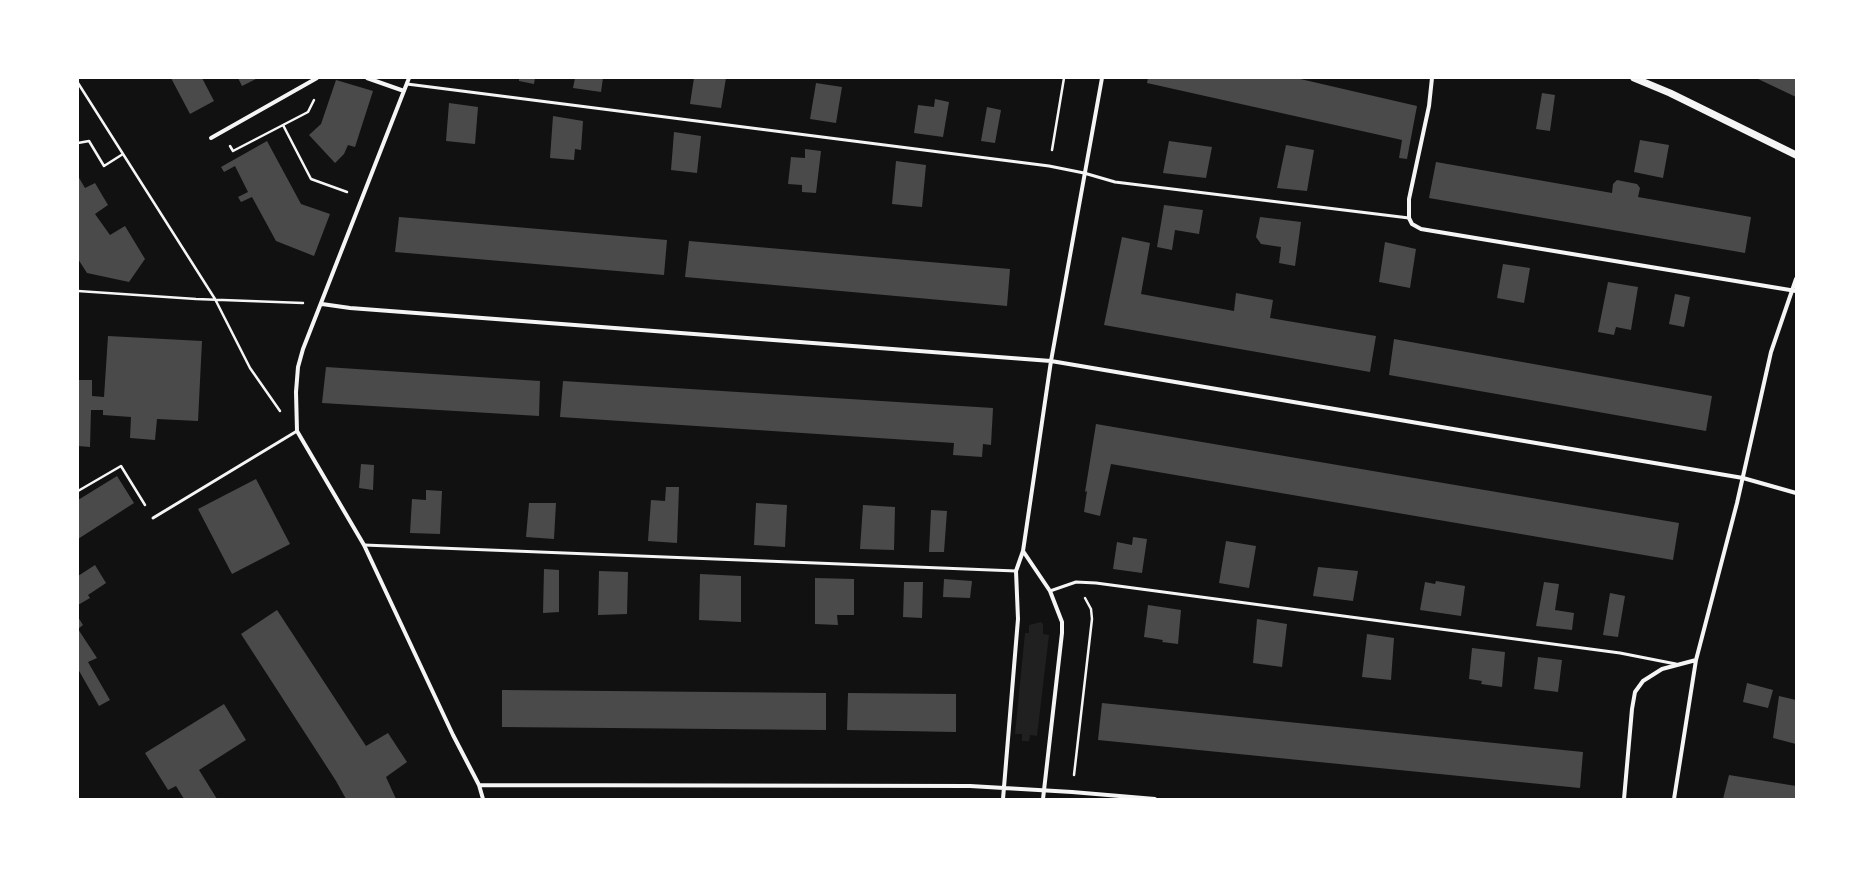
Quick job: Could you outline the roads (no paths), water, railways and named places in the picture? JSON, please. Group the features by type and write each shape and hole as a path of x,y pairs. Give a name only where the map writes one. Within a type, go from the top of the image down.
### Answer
{"street":[{"path":"211,138 317,78"},
{"path":"367,78 404,91"},
{"path":"409,78 322,304 303,349 298,367 296,392 297,431 364,545 478,785 483,799"},
{"path":"1003,799 1018,619 1016,571 1023,551 1051,361 1102,78"},
{"path":"1432,78 1429,106 1409,199 1409,218 1412,224 1421,229 1794,290"},
{"path":"1634,78 1670,93 1796,155"},
{"path":"1674,799 1696,660 1743,478 1772,352 1794,290 1796,279"},
{"path":"322,304 350,308 1051,361 1743,478 1796,493"},
{"path":"1023,551 1050,590 1059,610 1062,633 1042,799"},
{"path":"1624,799 1632,709 1635,692 1643,681 1662,669 1676,664 1696,660"},
{"path":"478,785 970,786 1155,799"}],"lane":[{"path":"407,84 1049,166 1084,173 1114,182 1409,218"},
{"path":"152,518 297,431"},
{"path":"364,545 1016,571"},
{"path":"1050,590 1076,582 1112,585 1620,652 1676,664"}]}
